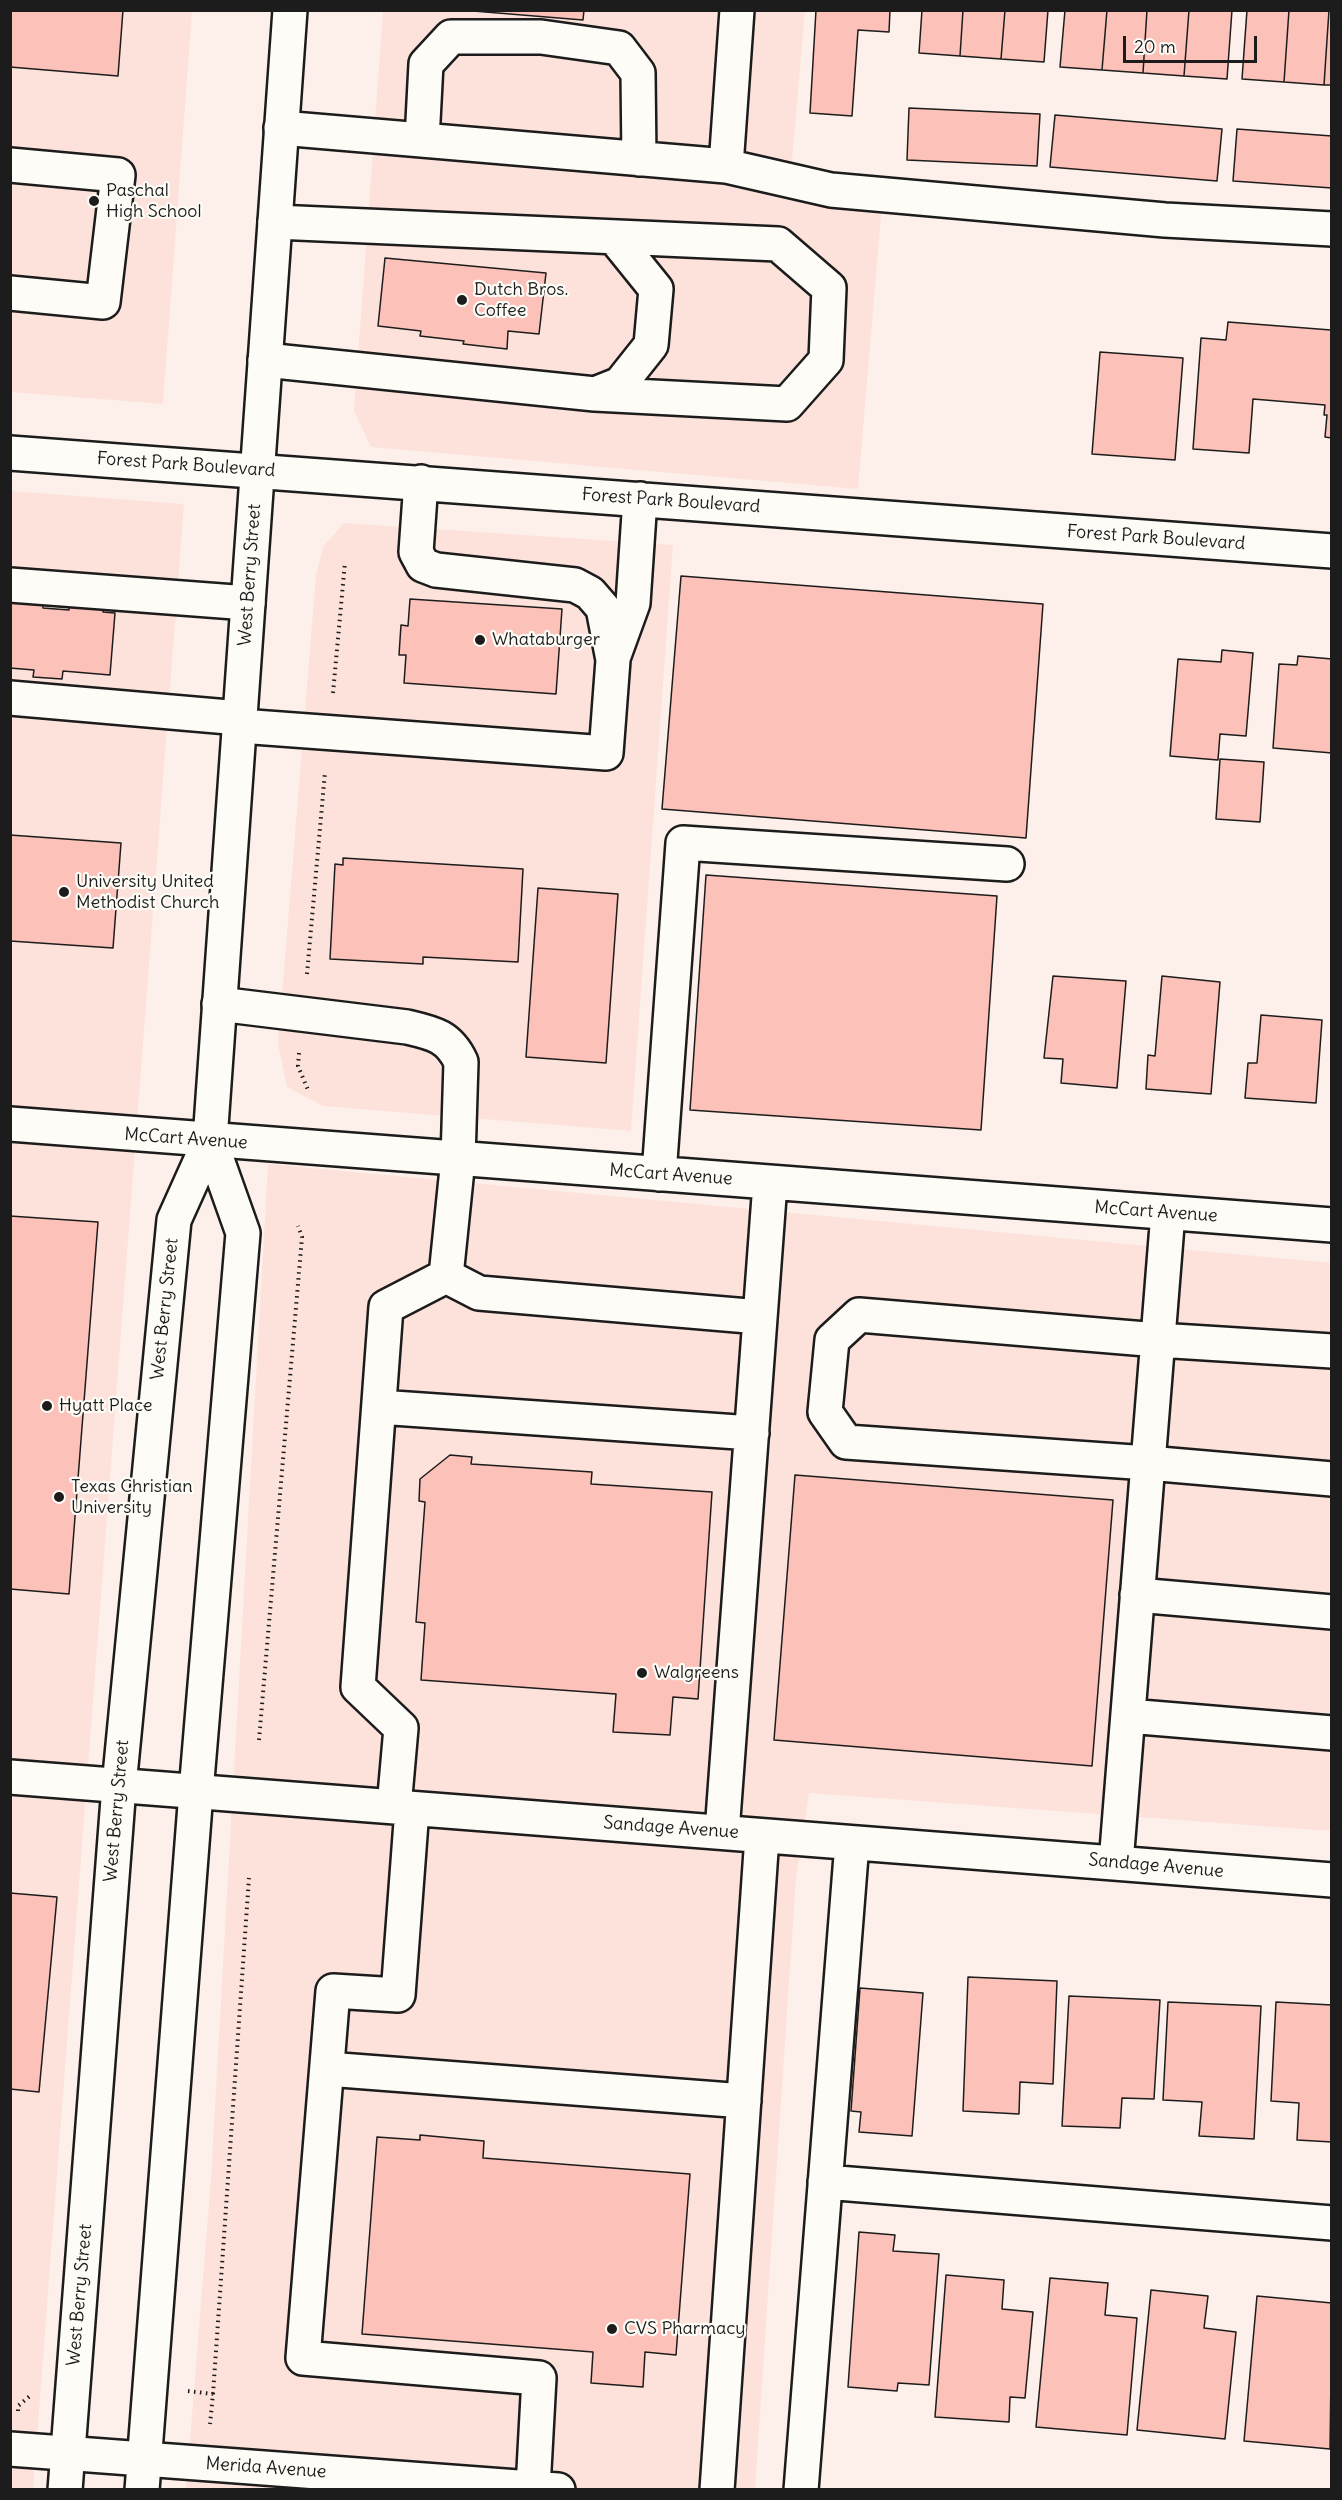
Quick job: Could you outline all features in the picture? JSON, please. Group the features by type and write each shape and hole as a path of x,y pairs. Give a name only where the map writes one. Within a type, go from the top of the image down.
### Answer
{"street":[{"name":"West Berry Street","path":"65,2490 119,1786 174,1220 210,1140 290,10"},
{"path":"726,166 737,10"},
{"path":"422,140 426,64 451,37 541,37 619,48 638,73 639,159"},
{"path":"281,128 726,166 831,190 1165,220 1332,229"},
{"path":"10,165 118,175 103,302 10,293"},
{"path":"265,360 595,394 787,404 826,360 829,288 778,244 275,222"},
{"path":"595,394 620,384 651,345 656,289 614,237"},
{"name":"Forest Park Boulevard","path":"10,453 258,469 1332,551"},
{"path":"421,482 416,552 423,565 436,570 575,585 590,593 603,608 613,660"},
{"path":"10,698 329,733 606,753 613,660 633,603 640,499"},
{"path":"10,585 248,603"},
{"path":"660,1174 683,843 1008,864"},
{"path":"219,1004 407,1027 437,1034 455,1049 461,1062 458,1159 446,1276"},
{"name":"McCart Avenue","path":"10,1124 1332,1225"},
{"name":"West Berry Street","path":"143,2474 196,1792 243,1233 210,1140"},
{"path":"722,1832 770,1183"},
{"path":"1116,1863 1168,1213"},
{"path":"446,1276 479,1293 760,1317"},
{"path":"446,1276 386,1307 358,1687 401,1728 403,1808 398,1995 333,1991 303,2358 539,2378 546,2489"},
{"path":"1332,1351 1158,1340 859,1315 832,1340 825,1412 846,1442 1148,1463 1332,1479"},
{"path":"379,1407 752,1433"},
{"path":"1137,1595 1332,1612"},
{"path":"1128,1716 1332,1733"},
{"name":"Sandage Avenue","path":"10,1777 1332,1880"},
{"path":"717,2490 762,1836"},
{"path":"801,2490 852,1843"},
{"path":"327,2069 744,2101"},
{"path":"825,2182 1332,2223"},
{"name":"Merida Avenue","path":"10,2449 68,2453 143,2474 546,2489"}],"path":[{"path":"308,1090 298,1066 345,562"},
{"path":"259,1740 302,1237 298,1226"},
{"path":"209,2434 249,1878"},
{"path":"178,2391 213,2394"}],"shaded area":[{"name":"Paschal High School","path":"10,11 192,11 163,404 11,392"},
{"path":"383,11 805,11 791,173 884,180 858,489 371,447 354,411"},
{"name":"Texas Christian University","path":"10,491 184,504 33,2490 10,2489"},
{"path":"344,523 673,545 631,1131 323,1106 287,1087 278,1044 316,575 323,547"},
{"path":"268,1164 1331,1263 1331,1831 809,1793 796,1878 755,2489 186,2490 211,2178"}],"building":[{"path":"10,10 123,10 118,76 10,67"},
{"path":"461,10 584,10 583,20"},
{"path":"816,10 890,10 889,32 858,30 852,116 810,113"},
{"path":"922,10 963,10 960,56 919,53"},
{"path":"963,10 1005,10 1001,59 960,56"},
{"path":"1005,10 1048,10 1044,62 1001,59"},
{"path":"1065,10 1107,10 1102,70 1060,67"},
{"path":"1107,10 1147,10 1143,73 1102,70"},
{"path":"1147,10 1189,10 1184,76 1143,73"},
{"path":"1189,10 1232,10 1227,79 1184,76"},
{"path":"1247,10 1289,10 1284,82 1242,79"},
{"path":"1289,10 1329,10 1324,85 1284,82"},
{"path":"1329,10 1332,10 1332,85 1324,85"},
{"path":"909,108 1040,114 1037,166 907,160"},
{"path":"1055,115 1222,129 1217,181 1050,167"},
{"path":"1237,129 1332,136 1332,188 1233,181"},
{"name":"Dutch Bros. Coffee","path":"385,258 546,273 539,334 508,331 507,349 463,344 464,341 420,336 421,331 378,326"},
{"path":"1228,322 1331,330 1332,323 1332,438 1325,437 1327,415 1324,415 1325,405 1253,399 1249,453 1193,449 1201,338 1226,340"},
{"path":"1100,352 1183,358 1175,460 1092,454"},
{"path":"681,576 1043,604 1026,838 662,809"},
{"path":"70,597 104,599 103,612 115,613 110,675 63,671 62,679 33,677 34,670 10,668 10,598 43,600 43,608 69,610"},
{"name":"Whataburger","path":"410,599 562,609 556,694 404,683 406,655 399,655 401,625 408,626"},
{"path":"1222,650 1253,653 1246,736 1220,734 1218,760 1170,756 1178,659 1221,662"},
{"path":"1298,656 1332,659 1332,753 1273,748 1279,664 1297,665"},
{"path":"1220,759 1264,762 1260,822 1216,819"},
{"name":"University United Methodist Church","path":"10,835 121,843 113,948 10,941"},
{"path":"343,858 523,869 518,962 423,957 423,964 330,959 335,864 343,865"},
{"path":"706,875 997,896 981,1130 690,1110"},
{"path":"538,888 618,894 606,1063 526,1057"},
{"path":"1053,976 1126,981 1117,1088 1061,1083 1063,1059 1044,1058"},
{"path":"1162,976 1220,982 1211,1094 1146,1089 1148,1055 1155,1056"},
{"path":"1261,1015 1322,1020 1316,1103 1245,1098 1248,1063 1257,1063"},
{"name":"Hyatt Place","path":"10,1216 98,1222 69,1594 10,1589"},
{"name":"Walgreens","path":"450,1455 472,1457 471,1464 592,1472 591,1484 712,1492 698,1699 673,1697 670,1735 613,1732 616,1694 421,1680 425,1623 416,1622 425,1502 419,1501 420,1479"},
{"path":"795,1475 1113,1500 1092,1766 774,1740"},
{"path":"10,1893 57,1897 39,2092 10,2089"},
{"path":"968,1977 1057,1981 1053,2084 1020,2082 1019,2114 963,2111"},
{"path":"860,1988 923,1993 912,2136 859,2132 861,2112 851,2111"},
{"path":"1069,1996 1160,2000 1154,2099 1122,2098 1120,2128 1062,2126"},
{"path":"1168,2002 1261,2006 1254,2139 1199,2136 1202,2102 1163,2100"},
{"path":"1276,2002 1332,2005 1332,2142 1297,2140 1299,2103 1271,2101"},
{"name":"CVS Pharmacy","path":"420,2135 484,2141 483,2158 690,2174 676,2355 645,2352 643,2387 591,2383 593,2352 362,2334 377,2137 420,2140"},
{"path":"859,2232 895,2235 893,2251 939,2254 929,2385 898,2383 897,2391 848,2387"},
{"path":"946,2275 1004,2280 1002,2309 1033,2312 1025,2398 1010,2397 1009,2422 935,2417"},
{"path":"1050,2278 1108,2283 1105,2315 1137,2318 1127,2435 1036,2427"},
{"path":"1151,2290 1208,2296 1204,2328 1236,2332 1225,2439 1137,2430"},
{"path":"1257,2296 1332,2303 1330,2449 1244,2441"}],"place":[{"name":"Paschal High School","path":"94,201"},
{"name":"Dutch Bros. Coffee","path":"462,300"},
{"name":"Whataburger","path":"480,640"},
{"name":"University United Methodist Church","path":"64,892"},
{"name":"Hyatt Place","path":"47,1406"},
{"name":"Texas Christian University","path":"59,1497"},
{"name":"Walgreens","path":"642,1673"},
{"name":"CVS Pharmacy","path":"612,2329"}]}
